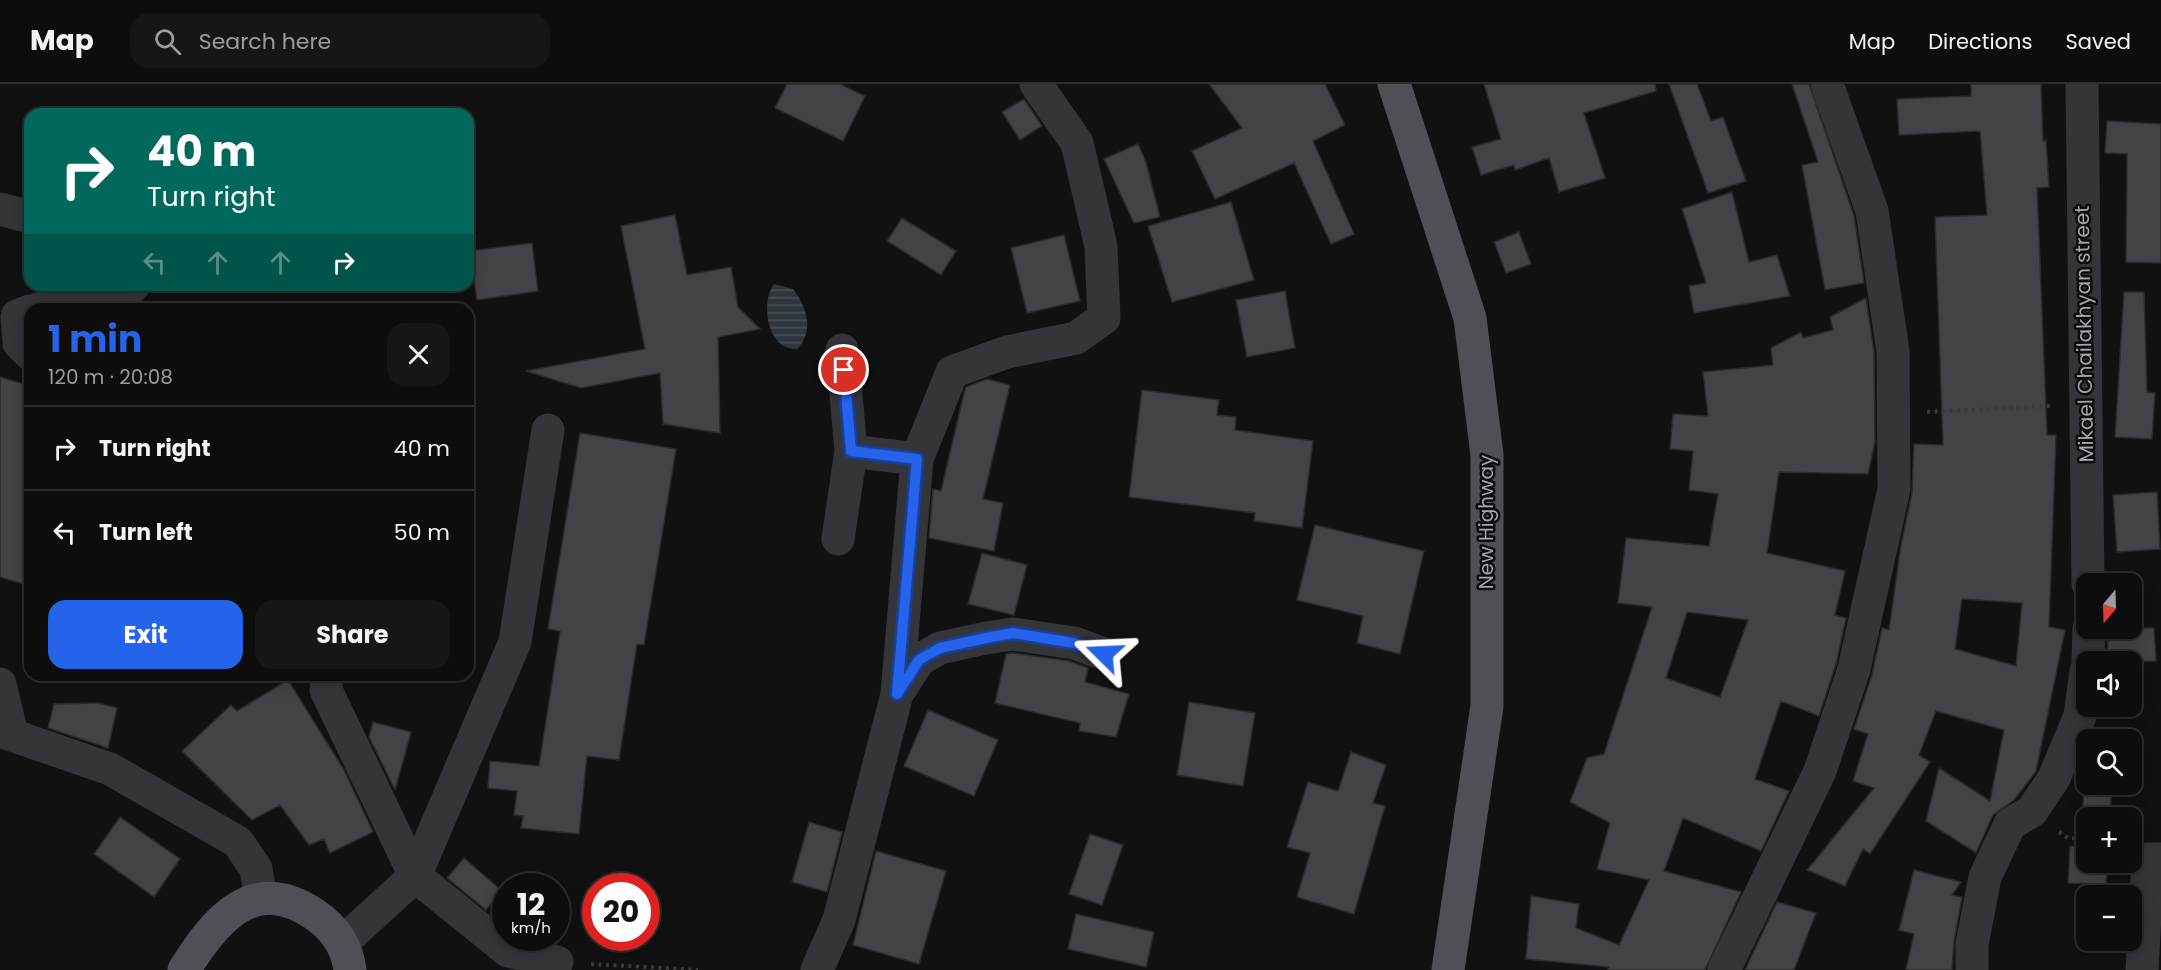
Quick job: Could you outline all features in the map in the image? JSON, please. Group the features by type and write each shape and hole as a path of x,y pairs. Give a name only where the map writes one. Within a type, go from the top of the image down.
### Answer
{"main road":[{"name":"New Highway","path":"1394,84 1470,318 1487,455 1487,706 1448,970"},
{"path":"184,970 204,941 228,914 261,898 274,897 302,906 318,917 346,956"}],"street":[{"path":"818,970 839,920 897,694 917,459 952,372 1007,352 1076,338 1104,318 1101,246 1077,143 1036,84"},
{"path":"1724,970 1820,771 1854,669 1894,489 1893,351 1872,211 1827,84"},
{"name":"Mikael Chailakhyan street","path":"2082,84 2088,573"},
{"path":"0,209 24,215"},
{"path":"74,303 123,295 127,291"},
{"path":"24,314 17,316 19,343 24,348"},
{"path":"838,539 851,451 842,350"},
{"path":"346,956 415,876 515,642 548,430"},
{"path":"851,451 917,459"},
{"path":"897,694 919,660 940,648 986,638 1013,633 1074,643 1104,654"},
{"path":"327,681 326,690 415,876 508,951 557,962"},
{"path":"0,684 6,733 110,769 238,842 256,869 261,898"},
{"path":"1972,970 1972,944 1985,877 2010,824 2032,811 2054,778 2080,717"},
{"path":"2142,970 2148,858 2161,859"}],"path":[{"path":"1893,414 2086,405"},
{"path":"2068,838 2076,838"},
{"path":"557,962 698,970"}],"shaded area":[{"path":"774,284 793,289 805,311 806,334 797,349 787,348 779,342 769,324 767,302"}],"building":[{"path":"787,84 840,84 865,96 843,141 775,108"},
{"path":"1209,84 1325,84 1345,125 1313,141 1354,234 1331,244 1294,163 1215,199 1192,151 1242,128"},
{"path":"1484,84 1655,84 1656,91 1584,113 1605,178 1559,192 1549,158 1515,170 1514,165 1481,175 1472,147 1501,139"},
{"path":"1669,84 1697,84 1711,121 1723,117 1746,181 1708,193"},
{"path":"1792,84 1809,84 1854,216 1864,283 1825,290 1802,165 1818,162"},
{"path":"1971,84 2041,84 2043,141 2046,140 2049,187 2037,188 2047,435 2056,435 2049,627 2065,630 2036,771 2014,800 1993,815 1976,853 1926,821 1939,768 1990,801 2004,730 1936,711 1919,755 1930,762 1870,854 1863,849 1845,886 1807,870 1874,788 1853,781 1868,734 1854,729 1872,675 1882,628 1889,630 1901,545 1912,493 1914,444 1943,445 1935,217 1987,215 1980,131 1899,135 1897,99 1971,96","holes":["1962,599 2022,603 2016,666 1955,649"]},
{"path":"1024,99 1042,126 1020,140 1002,112"},
{"path":"2107,121 2161,124 2161,263 2126,262 2127,154 2105,153"},
{"path":"1138,144 1146,162 1160,217 1134,223 1104,159"},
{"path":"1732,192 1749,262 1777,255 1790,296 1694,313 1689,286 1706,283 1682,209"},
{"path":"1231,202 1254,280 1172,302 1148,226"},
{"path":"675,215 687,275 731,267 738,307 760,329 718,337 720,433 663,424 660,373 581,388 526,371 645,349 621,226"},
{"path":"902,218 956,251 941,275 887,241"},
{"path":"1519,232 1531,264 1506,273 1494,242"},
{"path":"1064,235 1080,301 1027,313 1011,248"},
{"path":"532,243 538,291 477,300 474,250"},
{"path":"1285,291 1295,348 1247,357 1236,300"},
{"path":"2124,292 2144,292 2147,392 2155,393 2152,439 2115,437"},
{"path":"1866,298 1874,352 1875,442 1868,474 1779,472 1767,553 1845,571 1835,615 1846,618 1836,664 1819,716 1781,701 1755,779 1789,791 1761,851 1683,818 1664,871 1741,892 1705,970 1608,970 1609,967 1526,959 1531,896 1579,904 1576,928 1619,945 1649,880 1597,869 1610,823 1570,802 1587,758 1604,754 1652,607 1618,603 1626,538 1709,546 1718,494 1689,490 1693,451 1670,449 1673,414 1708,416 1703,372 1773,365 1771,348 1801,332 1803,338 1833,330 1830,317","holes":["1687,612 1748,620 1720,697 1666,678"]},
{"path":"0,377 24,384 24,584 0,577"},
{"path":"987,379 1010,385 983,499 1003,503 994,551 929,538 933,489 941,491 966,387"},
{"path":"1142,390 1219,400 1217,415 1236,417 1235,430 1313,441 1302,528 1254,521 1255,513 1129,497"},
{"path":"580,433 676,449 644,645 637,644 619,760 587,756 579,834 521,828 523,816 514,815 517,791 488,788 490,761 539,766 560,631 548,629"},
{"path":"2157,492 2160,549 2117,552 2113,495"},
{"path":"1315,525 1424,551 1400,654 1357,643 1363,616 1297,600"},
{"path":"982,553 1027,565 1014,615 968,604"},
{"path":"2142,628 2154,628 2156,661 2142,661 2142,651 2107,651 2108,639 2142,639"},
{"path":"1006,654 1069,661 1088,668 1085,682 1129,694 1116,737 1079,731 1080,723 995,703"},
{"path":"289,681 344,770 373,832 330,853 324,839 309,845 280,805 252,820 182,751 231,705 237,711"},
{"path":"1189,702 1255,713 1243,786 1177,775"},
{"path":"98,703 117,708 108,748 48,728 54,704"},
{"path":"928,710 998,740 974,796 904,766"},
{"path":"373,722 411,732 395,790 369,737"},
{"path":"1351,752 1386,765 1373,803 1385,806 1354,914 1297,897 1310,853 1287,847 1308,782 1338,791"},
{"path":"2083,795 2111,795 2111,807 2083,807"},
{"path":"120,817 180,859 154,897 94,854"},
{"path":"809,822 842,832 827,892 792,882"},
{"path":"1090,834 1123,845 1102,905 1069,894"},
{"path":"2070,846 2076,847 2076,873 2107,873 2106,884 2068,883"},
{"path":"876,851 946,871 919,964 853,945"},
{"path":"464,858 492,882 492,903 486,910 447,878"},
{"path":"1914,870 1961,882 1952,895 1962,897 1954,941 1952,970 1906,970 1914,934 1899,930"},
{"path":"1777,902 1816,913 1794,970 1745,970"},
{"path":"1076,914 1154,932 1146,967 1068,949"}],"route":[{"path":"844,370 851,451 917,459 897,694 919,660 940,648 986,638 1013,633 1074,643 1104,654"}]}
